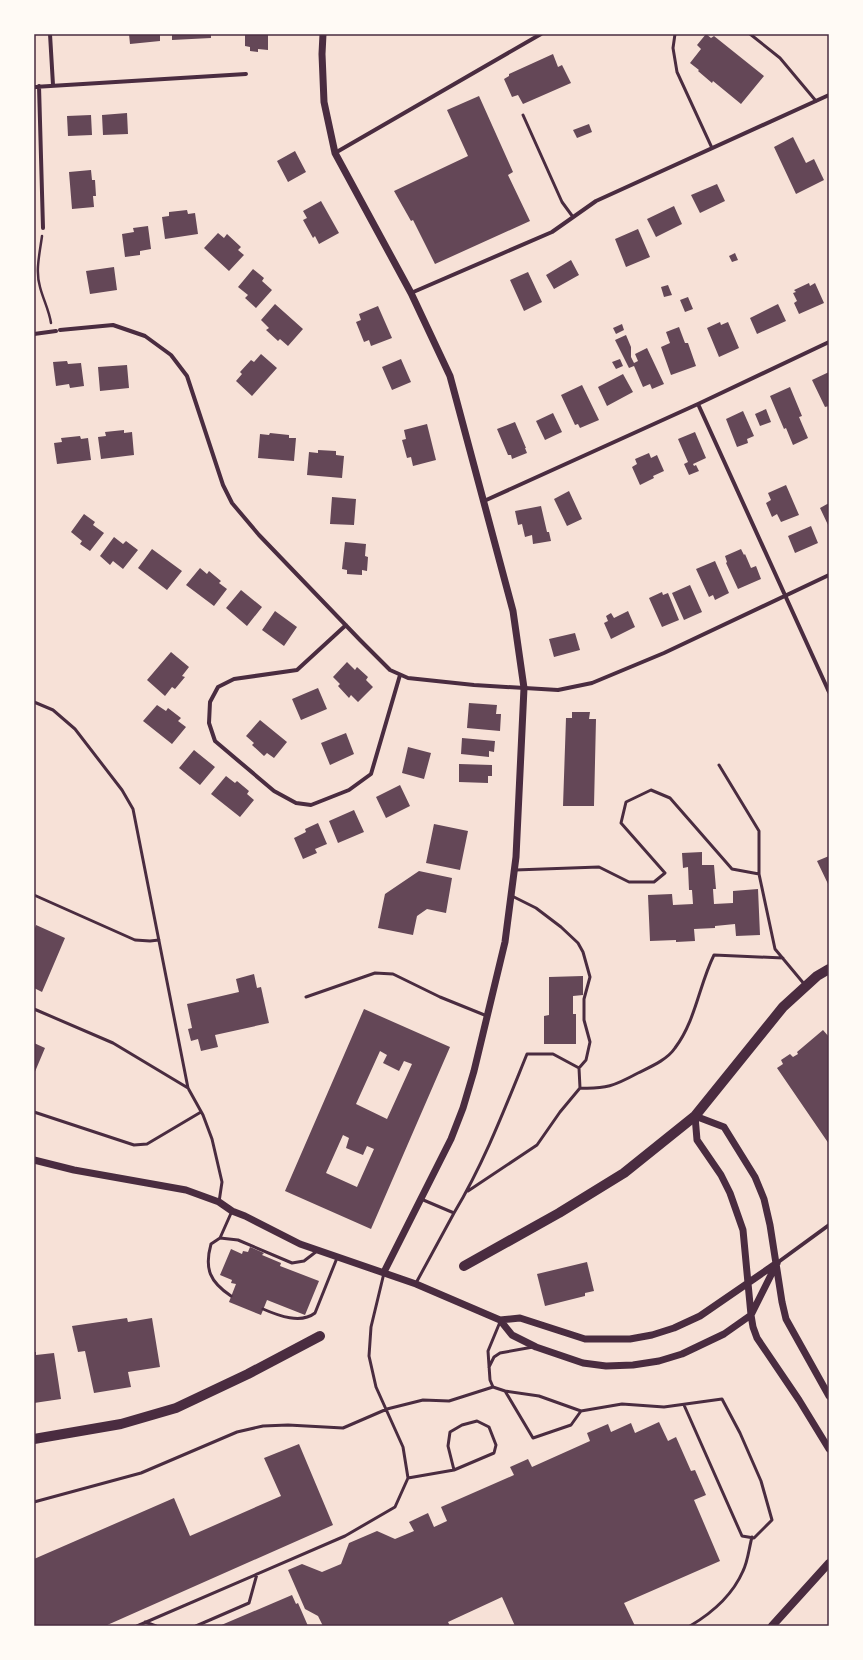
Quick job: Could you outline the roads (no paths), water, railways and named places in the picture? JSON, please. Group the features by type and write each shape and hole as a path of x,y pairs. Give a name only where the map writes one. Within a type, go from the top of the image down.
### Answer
{"main road":[{"path":"464,1266 559,1213 624,1173 695,1116 783,1007 817,976 829,969"},
{"path":"34,1439 120,1424 176,1408 248,1374 320,1336"},
{"path":"772,1626 829,1563"}],"street":[{"path":"50,34 53,85"},
{"path":"323,34 322,54 324,102 335,153 411,293 450,376 513,611 524,688 515,870 505,942 474,1071 463,1108 451,1139 384,1272"},
{"path":"335,153 541,34"},
{"path":"34,87 246,74"},
{"path":"39,86 43,228"},
{"path":"411,293 552,232 596,201 829,95"},
{"path":"34,334 85,327 114,325 145,336 171,355 187,376 223,485 232,503 259,535 390,670 408,678 439,682 558,690 592,683 664,652 829,575"},
{"path":"484,501 698,404 829,342"},
{"path":"698,404 829,692"},
{"path":"346,625 297,670 234,679 218,687 210,702 209,722 215,741 274,790 296,803 311,805 349,790 371,774 400,675"},
{"path":"829,1396 786,1320 769,1219 764,1199 755,1177 724,1127 695,1116 697,1140 721,1175 739,1216 745,1240 750,1315 757,1338 799,1400 829,1449"},
{"path":"34,1160 74,1170 186,1190 219,1202 232,1211 300,1244 416,1284 500,1320 512,1334 536,1347 583,1363 598,1365 633,1365 659,1362 682,1354 715,1338 732,1329 750,1315 777,1263"},
{"path":"500,1320 520,1318 585,1339 630,1339 652,1335 674,1328 700,1316 829,1225"}],"lane":[{"path":"675,34 673,48 676,72 712,148"},
{"path":"750,34 780,58 816,101"},
{"path":"523,115 562,202 573,217"},
{"path":"34,702 53,710 75,729 128,800 133,810 188,1088 201,1112 212,1139 222,1182 219,1202"},
{"path":"719,765 759,831 759,874 775,949 806,986"},
{"path":"515,870 599,867 629,882 654,882 666,873 621,823 626,802 651,790 670,798 732,869 759,874"},
{"path":"34,896 135,940 150,942 158,940"},
{"path":"467,1192 537,1145 560,1112 580,1088 579,1068 586,1060 590,1042 584,1020 584,999 590,976 583,952 578,943 561,927 536,908 512,896"},
{"path":"580,1088 599,1089 616,1085 657,1063 675,1049 694,1014 705,973 714,955 783,958"},
{"path":"306,997 375,973 393,974 440,997 487,1016"},
{"path":"34,1009 113,1043 188,1088"},
{"path":"416,1284 467,1192 493,1137 527,1054 553,1054 579,1068"},
{"path":"34,1112 134,1145 146,1144 201,1112"},
{"path":"420,1199 454,1213"},
{"path":"231,1296 216,1284 210,1271 207,1259 211,1244 220,1238 232,1211"},
{"path":"220,1238 238,1240 292,1263 304,1261 319,1250"},
{"path":"263,1309 292,1318 302,1319 310,1317 315,1312 338,1257"},
{"path":"137,1626 346,1536 395,1507 408,1478 403,1448 376,1386 369,1356 371,1327 384,1272"},
{"path":"494,1387 490,1380 488,1351 500,1320"},
{"path":"489,1367 494,1357 500,1353 536,1347"},
{"path":"34,1502 141,1474 237,1432 263,1426 288,1425 343,1428 387,1410 423,1400 449,1401 494,1387 505,1391 539,1396 581,1411 622,1404 664,1407 722,1399 740,1433 761,1482 772,1520 754,1538 742,1536 684,1405"},
{"path":"505,1391 533,1438 571,1425 581,1411"},
{"path":"408,1478 454,1470 494,1453 496,1445 489,1427 477,1421 462,1425 450,1432 448,1446 454,1470"},
{"path":"690,1626 710,1614 732,1590 744,1570 752,1537"},
{"path":"196,1626 249,1602 256,1574"},
{"path":"145,1622 156,1626"}]}
